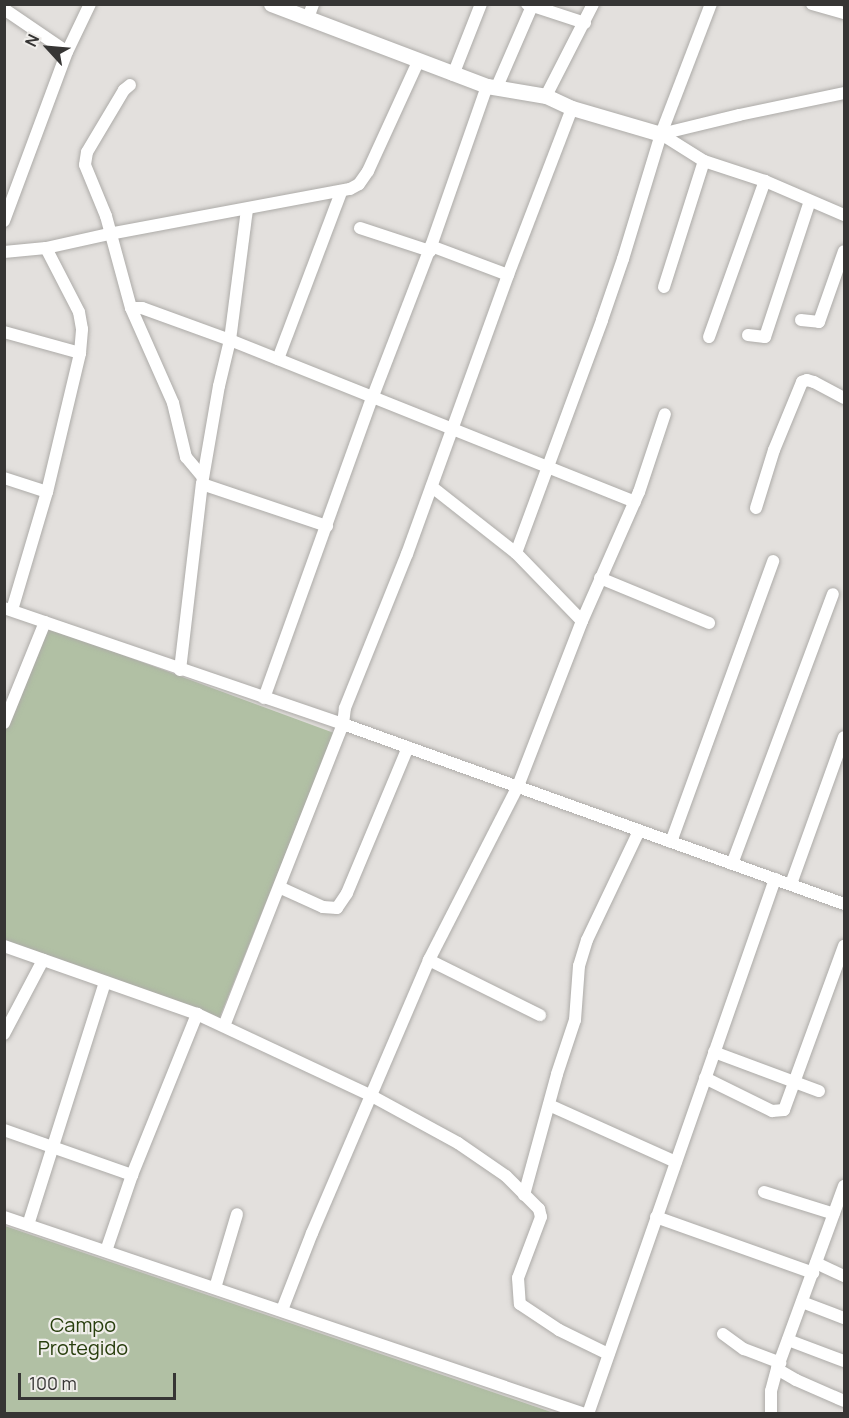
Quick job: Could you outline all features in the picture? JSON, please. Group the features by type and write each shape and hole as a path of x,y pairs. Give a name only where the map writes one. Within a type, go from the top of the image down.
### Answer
{"street":[{"path":"4,221 67,52 90,4"},
{"path":"271,4 311,11 418,62 491,88 546,96 573,108 661,134 704,161 765,182 844,215"},
{"path":"453,75 481,4"},
{"path":"546,96 593,4"},
{"path":"516,552 623,260 661,134 711,4"},
{"path":"812,4 844,13"},
{"path":"264,698 373,396 491,88 530,5 585,23"},
{"path":"4,9 67,52"},
{"path":"4,252 46,248 109,234 341,192 359,184 368,171 418,62"},
{"path":"130,85 119,97 84,161 106,216 109,234 131,308 173,403 186,457 203,481 327,526"},
{"path":"661,134 844,93"},
{"path":"224,1026 343,724 348,699 432,487 508,275 573,108"},
{"path":"664,287 704,161"},
{"path":"709,337 765,182"},
{"path":"278,359 341,192"},
{"path":"748,335 765,337 810,201"},
{"path":"180,670 203,481 219,386 230,340 247,209"},
{"path":"360,228 430,248 508,275"},
{"path":"46,248 78,312 82,329 80,353 47,492 8,609 180,670 343,724 844,904"},
{"path":"801,320 819,322 844,251"},
{"path":"131,308 142,308 230,340 635,502"},
{"path":"4,332 80,353"},
{"path":"756,508 774,450 802,382 807,380 814,382 844,398"},
{"path":"282,1310 370,1095 429,960 518,786 582,621 635,502 665,414"},
{"path":"4,478 47,492"},
{"path":"432,487 516,552 582,621"},
{"path":"671,842 773,561"},
{"path":"600,578 709,623"},
{"path":"732,864 833,594"},
{"path":"6,715 45,621"},
{"path":"791,884 844,737"},
{"path":"280,888 323,907 337,908 347,892 408,747"},
{"path":"524,1195 575,1020 579,966 584,948 639,831"},
{"path":"4,1217 586,1413 775,879"},
{"path":"4,946 198,1014 370,1095 458,1143 506,1176 538,1209 541,1217 518,1278 520,1304 559,1330 608,1354"},
{"path":"705,1078 776,1113 784,1110 844,946"},
{"path":"4,1034 43,960"},
{"path":"429,960 540,1015"},
{"path":"28,1225 105,982"},
{"path":"106,1251 132,1175 198,1014"},
{"path":"714,1052 819,1091"},
{"path":"549,1105 676,1162"},
{"path":"4,1130 132,1175"},
{"path":"771,1413 771,1391 779,1366 844,1186"},
{"path":"764,1192 834,1214"},
{"path":"215,1288 237,1214"},
{"path":"656,1217 844,1276"},
{"path":"802,1302 844,1318"},
{"path":"723,1334 744,1349 779,1366 796,1380 844,1401"},
{"path":"788,1340 844,1361"}],"green space":[{"path":"39,624 334,733 217,1024 5,941 4,715"},
{"name":"Campo Protegido","path":"5,1226 554,1413 5,1413"}]}
